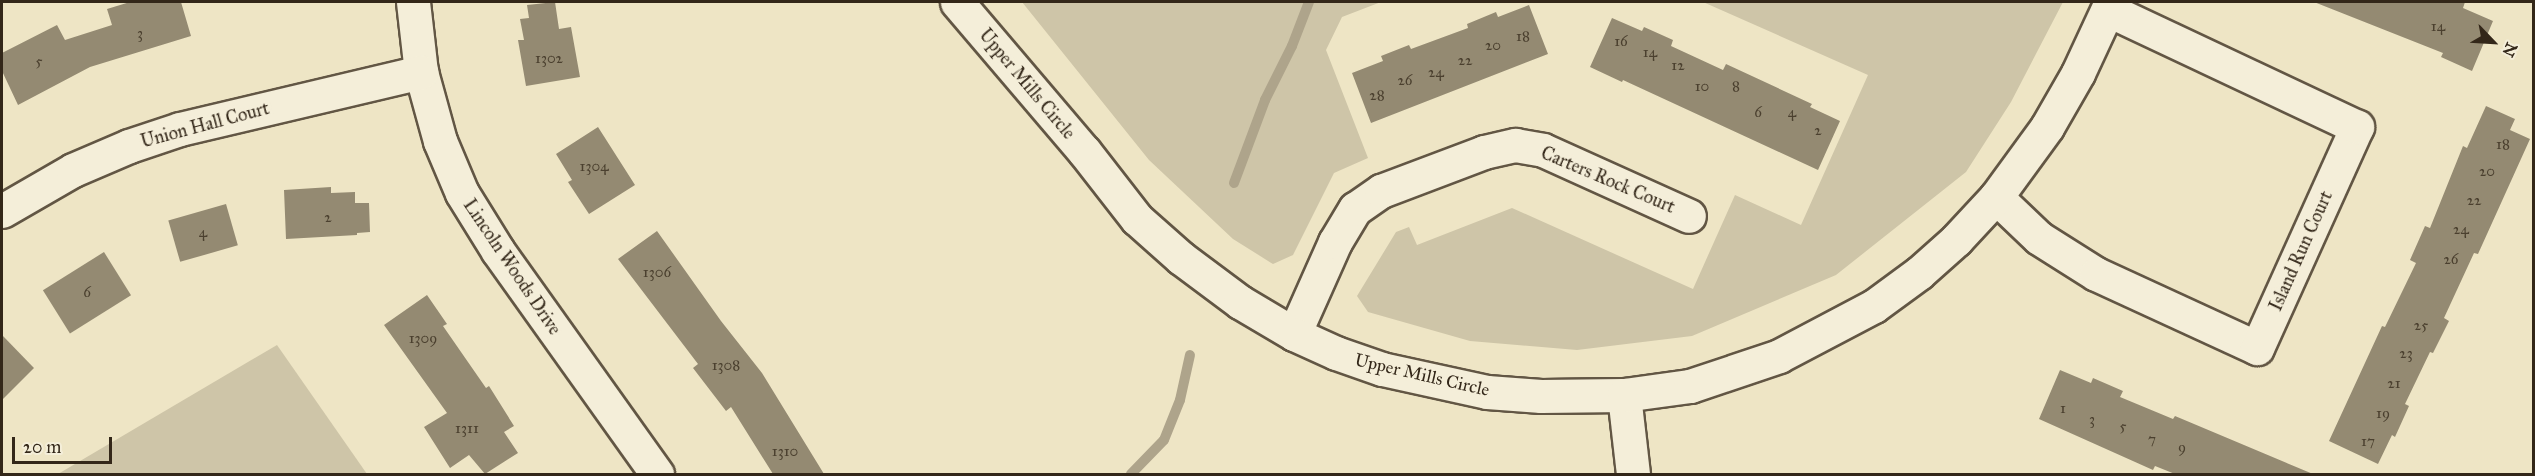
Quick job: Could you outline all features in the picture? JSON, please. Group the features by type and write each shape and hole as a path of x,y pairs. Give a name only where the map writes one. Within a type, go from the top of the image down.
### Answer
{"street":[{"name":"Lincoln Woods Drive","path":"413,2 421,72 440,141 462,193 498,251 657,474"},
{"name":"Upper Mills Circle","path":"957,2 1084,152 1137,219 1181,258 1240,302 1294,334 1336,353 1382,369 1487,392 1542,396 1624,395 1690,386 1733,374 1779,356 1874,306 1919,273 1956,240 1996,197 2047,127 2078,73 2110,6"},
{"name":"Island Run Court","path":"1996,197 2039,238 2096,274 2257,348 2356,127 2110,6"},
{"name":"Union Hall Court","path":"2,211 73,170 129,146 180,129 421,72"},
{"name":"Carters Rock Court","path":"1294,334 1335,242 1355,209 1381,191 1484,152 1515,145 1543,150 1689,216"},
{"path":"1624,395 1632,474"}],"shaded area":[{"path":"1022,2 1381,2 1342,17 1326,50 1368,158 1334,173 1293,255 1273,264 1233,239 1149,160"},
{"path":"1703,2 2063,2 2011,102 1966,172 1836,275 1692,336 1577,350 1470,341 1368,312 1357,296 1396,232 1409,227 1417,245 1512,208 1693,289 1735,195 1801,225 1868,75"},
{"path":"277,345 367,474 58,474"}],"building":[{"path":"130,2 181,2 191,36 90,67 18,105 2,71 2,53 57,25 65,40 112,25 107,9"},
{"path":"555,2 559,29 571,27 580,77 526,86 518,40 524,40 520,19 529,18 527,5"},
{"path":"2314,2 2465,2 2463,8 2493,21 2472,71 2441,57 2443,53"},
{"path":"1529,5 1548,54 1371,123 1352,73 1383,61 1381,56 1409,45 1411,49 1468,28 1467,24 1496,12 1498,17"},
{"path":"1612,18 1642,31 1644,27 1673,40 1671,46 1723,70 1726,64 1812,104 1810,107 1840,121 1818,170 1590,67"},
{"path":"2486,106 2515,119 2510,130 2530,139 2478,254 2474,253 2444,318 2449,321 2433,353 2430,352 2405,404 2409,406 2395,437 2392,435 2378,464 2329,441 2382,326 2385,327 2416,263 2410,260 2425,226 2430,228 2463,146 2467,148"},
{"path":"598,127 635,185 589,214 568,182 572,180 556,154"},
{"path":"331,187 331,193 355,192 355,203 369,203 370,232 357,233 357,235 286,239 284,190"},
{"path":"226,204 238,245 180,262 168,221"},
{"path":"657,231 721,321 762,373 824,474 773,474 731,407 726,411 693,368 698,364 618,259"},
{"path":"104,252 131,295 70,333 43,290"},
{"path":"427,295 447,324 443,326 486,388 489,386 514,426 504,432 518,453 485,474 469,455 450,468 424,427 447,413 384,325"},
{"path":"2,335 34,368 2,400"},
{"path":"2060,370 2091,383 2093,378 2123,391 2120,397 2173,419 2175,416 2313,474 2175,474 2155,466 2153,470 2039,419"}],"waterway":[{"path":"1234,183 1265,100 1292,46 1309,2"},
{"path":"1131,474 1164,440 1180,400 1190,355"}]}
